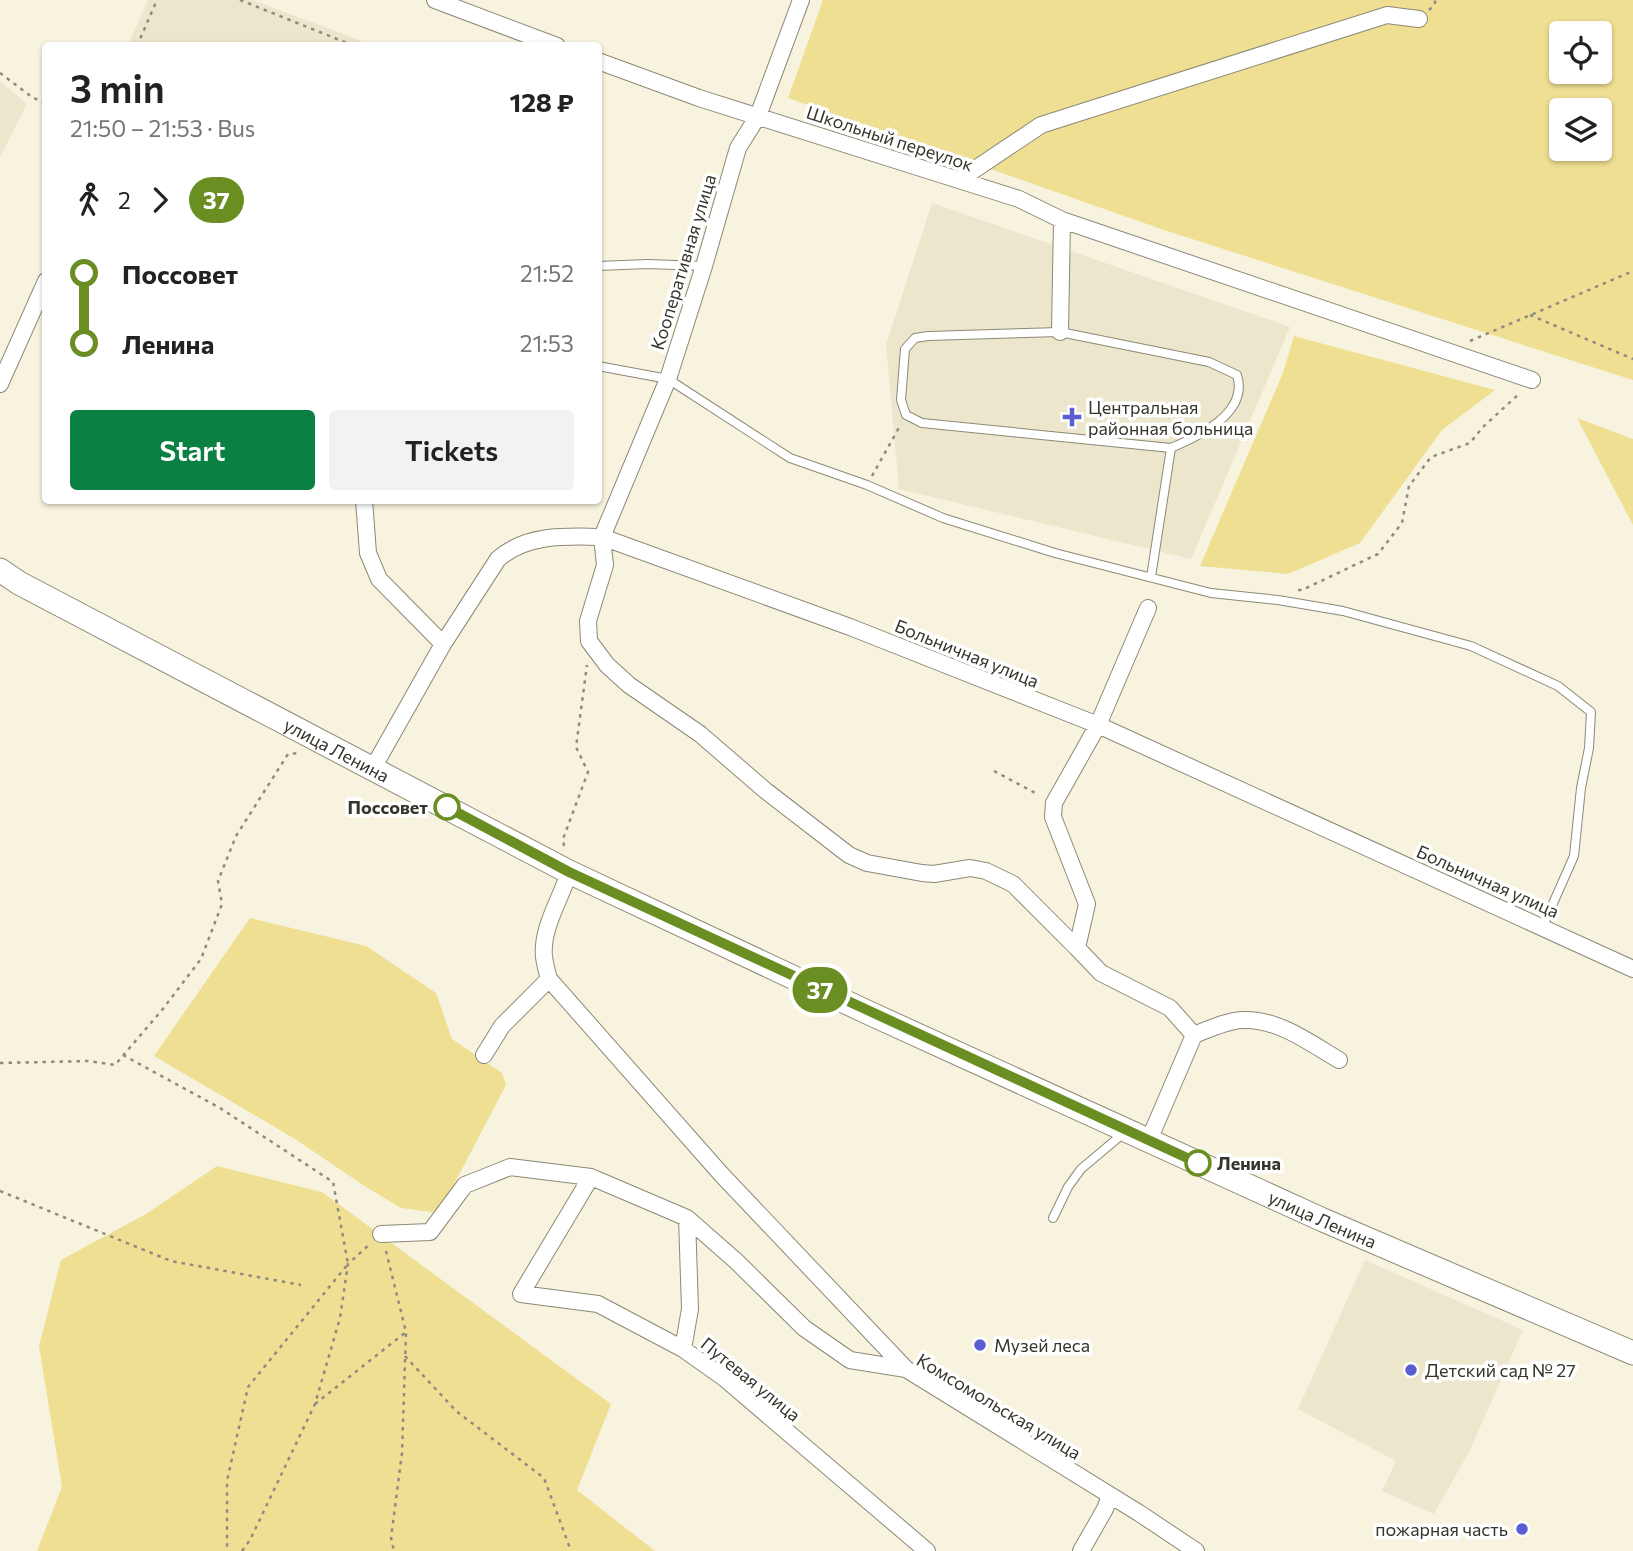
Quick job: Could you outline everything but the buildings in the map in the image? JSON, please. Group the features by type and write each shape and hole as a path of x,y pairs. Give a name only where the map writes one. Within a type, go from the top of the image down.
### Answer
{"street":[{"path":"435,0 546,42"},
{"name":"Кооперативная улица","path":"602,537 668,380 738,148 758,116 801,0"},
{"path":"959,180 1041,125 1387,15 1419,19"},
{"name":"Школьный переулок","path":"602,62 698,98 1019,200 1062,220 1532,380"},
{"path":"1060,332 1062,220"},
{"path":"0,384 42,290"},
{"path":"364,504 368,553 379,579 443,644"},
{"name":"Больничная улица","path":"373,768 443,644 498,559 510,548 523,542 563,536 602,537 850,627 1098,726 1633,969"},
{"path":"602,537 606,565 588,621 589,641 607,665 629,685 700,734 766,791 849,855 867,863 922,873 934,874 970,867 986,871 1013,884 1101,973 1170,1008 1194,1035"},
{"name":"улица Ленина","path":"0,570 19,583 569,872 869,1013 1323,1220 1633,1353"},
{"path":"1077,948 1087,904 1057,831 1053,817 1054,803 1098,726 1148,608"},
{"path":"569,872 545,937 544,956 549,979 721,1174 905,1369"},
{"path":"484,1055 502,1026 549,979"},
{"path":"1149,1140 1194,1035 1241,1020 1262,1022 1286,1030 1339,1060"},
{"name":"Комсомольская улица","path":"381,1234 430,1232 465,1185 510,1167 592,1177 687,1218 736,1261 804,1328 850,1360 905,1369 1196,1551"},
{"name":"Путевая улица","path":"592,1177 521,1294 598,1304 683,1349 724,1378 927,1551"},
{"path":"683,1349 690,1309 687,1218"},
{"path":"1081,1551 1110,1496"}],"lane":[{"path":"602,266 704,266"},
{"path":"1060,332 1209,362 1237,375 1240,386 1239,397 1233,407 1197,437 1171,448 922,423 906,415 901,400 905,349 915,338 928,335 1060,332"},
{"path":"602,367 668,380 790,458 867,485 943,518 1055,553 1211,593 1279,600 1343,611 1471,646 1558,686 1591,712 1589,748 1581,788 1574,856 1543,926"},
{"path":"1150,577 1171,448"},
{"path":"1053,1218 1068,1187 1081,1169 1127,1130"}],"path":[{"path":"140,42 157,0"},
{"path":"240,0 345,42"},
{"path":"0,73 42,102"},
{"path":"1448,351 1633,271"},
{"path":"1529,315 1633,359"},
{"path":"1290,589 1303,590 1378,554 1402,523 1409,486 1430,457 1470,443 1532,380"},
{"path":"867,485 906,415"},
{"path":"569,872 563,839 588,772 576,747 589,641"},
{"path":"0,1063 88,1061 115,1065 201,959 222,904 218,881 236,836 275,771 288,754 300,754 318,740"},
{"path":"994,771 1054,803"},
{"path":"124,1055 220,1108 332,1182 348,1264 340,1318 315,1404 250,1540 242,1551"},
{"path":"0,1191 171,1261 301,1285"},
{"path":"227,1551 227,1481 248,1387 348,1264 381,1234 406,1332 402,1453 391,1538 394,1551"},
{"path":"315,1404 406,1332"},
{"path":"405,1356 456,1411 544,1478 571,1551"}],"shaded area":[{"path":"148,0 253,0 362,41 362,42 129,42"},
{"path":"823,0 1633,0 1633,380 1164,230 788,98"},
{"path":"0,81 27,104 0,157"},
{"name":"Центральная районная больница","path":"932,203 1290,327 1191,559 899,489 886,345"},
{"path":"1294,336 1495,390 1442,430 1360,543 1288,574 1200,566 1283,373"},
{"path":"1577,418 1633,439 1633,525"},
{"path":"250,918 366,946 436,993 452,1039 502,1073 506,1085 439,1213 401,1208 295,1139 154,1056"},
{"path":"217,1166 322,1192 611,1404 577,1490 655,1551 37,1551 62,1487 39,1346 61,1260 146,1214"},
{"name":"Детский сад № 27","path":"1365,1260 1523,1330 1470,1450 1434,1514 1382,1491 1396,1461 1298,1409"}],"bus line":[{"name":"37","path":"447,807 569,872 1198,1163"}],"place":[{"name":"Центральная районная больница","path":"1072,417"},
{"name":"Поссовет","path":"447,807"},
{"name":"Ленина","path":"1198,1163"},
{"name":"Музей леса","path":"980,1345"},
{"name":"Детский сад № 27","path":"1411,1370"},
{"name":"пожарная часть","path":"1522,1529"}]}
